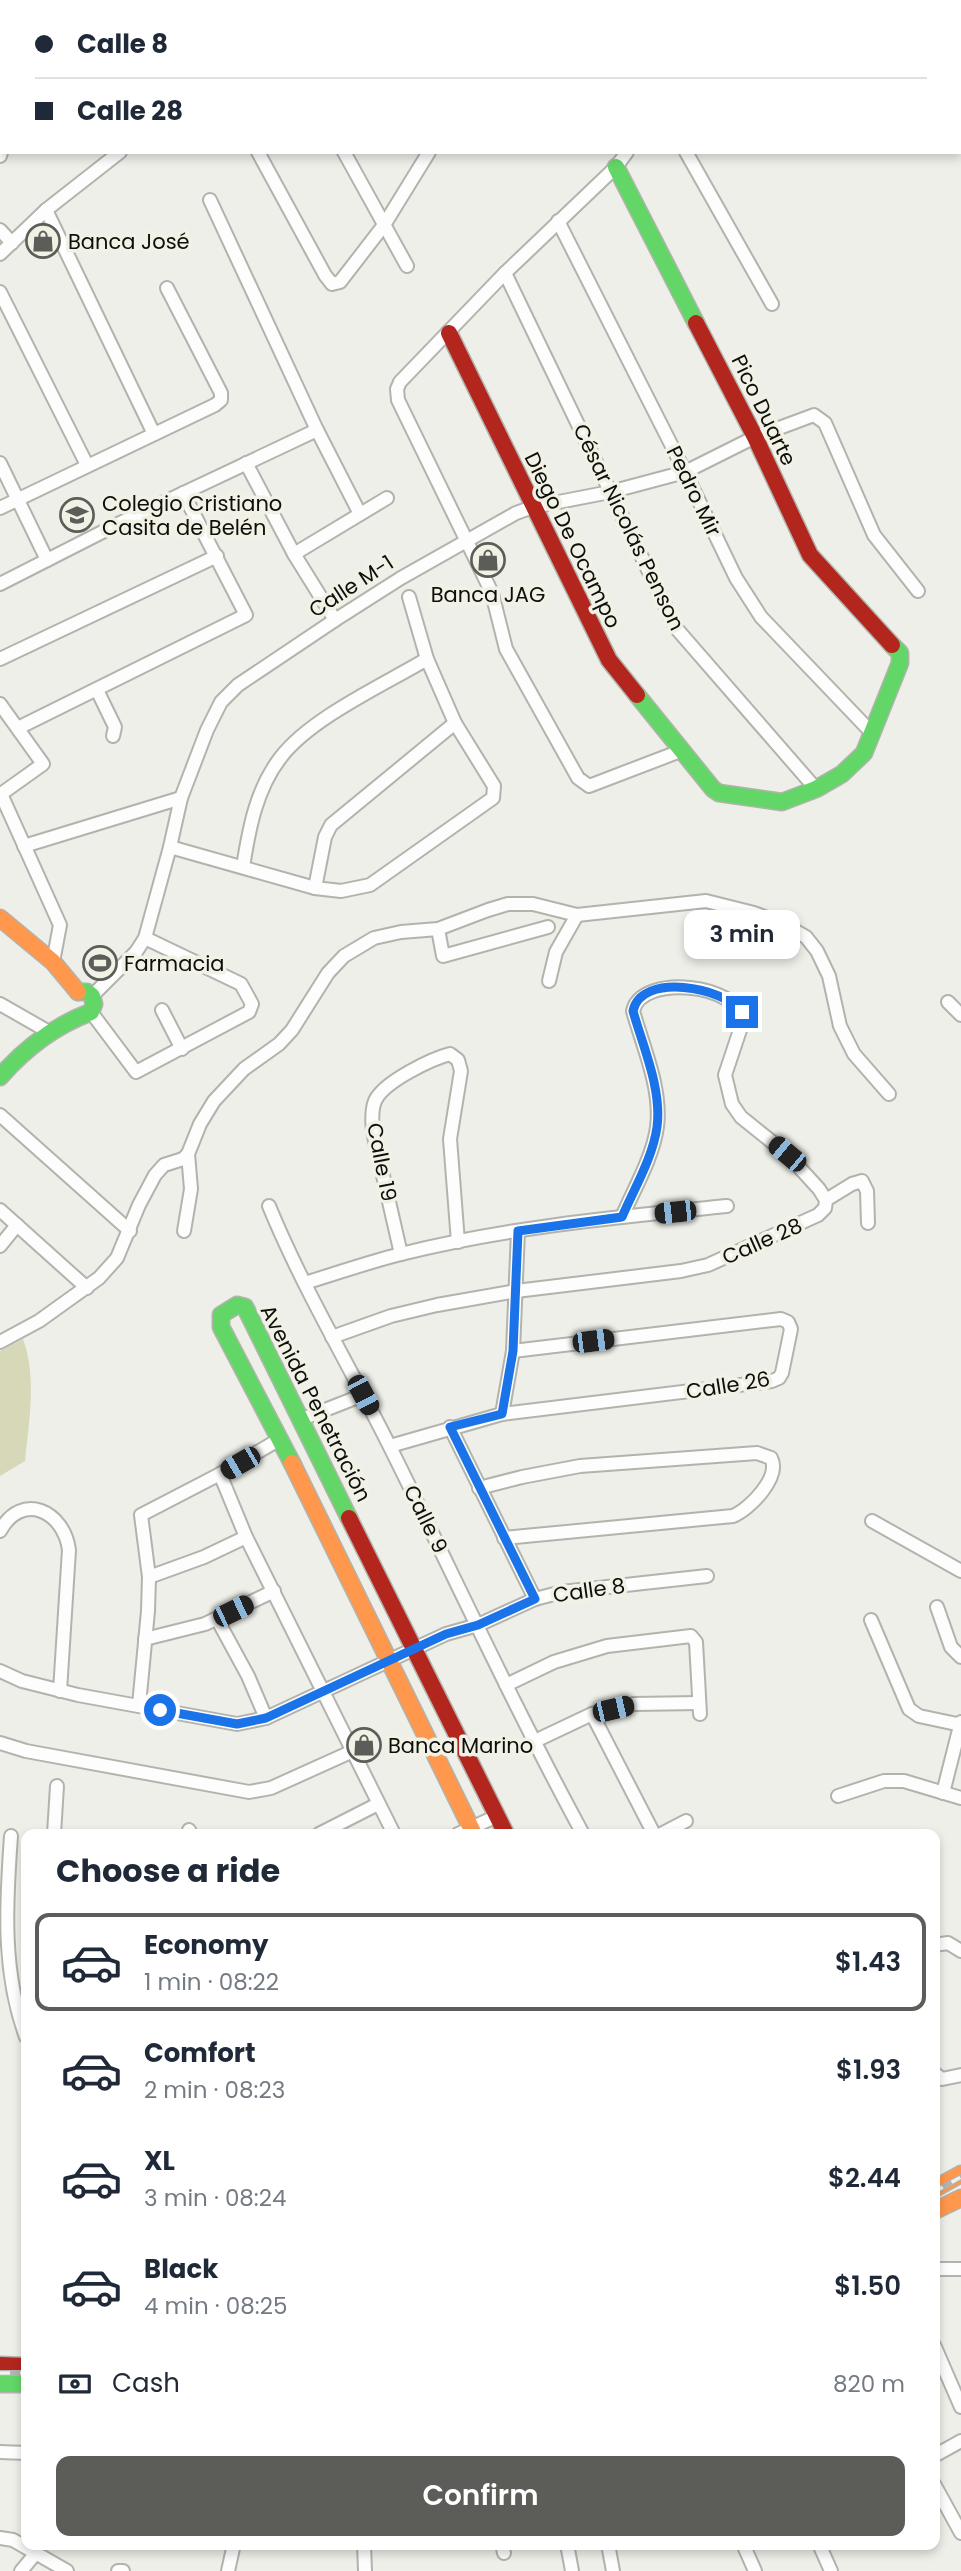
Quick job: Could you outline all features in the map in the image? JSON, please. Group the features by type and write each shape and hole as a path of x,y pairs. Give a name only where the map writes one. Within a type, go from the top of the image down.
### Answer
{"street":[{"path":"0,254 46,210 117,154"},
{"path":"259,154 332,284 340,282 384,225 428,154"},
{"path":"345,154 407,266"},
{"path":"626,154 616,167 505,273 400,382 397,389 398,400 492,593 506,649 578,778 589,786 683,750"},
{"path":"687,154 772,304"},
{"name":"Pico Duarte","path":"616,167 755,437 810,555 900,653"},
{"path":"210,200 317,430 360,514"},
{"path":"46,210 153,434"},
{"name":"Pedro Mir","path":"558,221 736,578 761,617 872,733"},
{"path":"0,230 12,243"},
{"name":"César Nicolás Penson","path":"505,273 676,628 816,789"},
{"path":"0,508 221,400 221,393 167,288"},
{"path":"0,292 87,465"},
{"name":"Diego De Ocampo","path":"449,333 609,660 713,789 719,793 782,802 816,789 842,774 864,753 900,663 900,653"},
{"name":"Calle M-1","path":"0,1077 17,1057 55,1027 136,952 145,938 170,847 180,798 221,702 238,685 335,620 516,513 685,472 755,437 814,415 825,423 874,535 918,591"},
{"path":"0,584 317,430"},
{"path":"0,463 47,560"},
{"path":"246,463 294,554 335,620"},
{"path":"18,728 244,618 246,611 183,493"},
{"path":"294,554 387,498"},
{"path":"0,659 217,556"},
{"path":"170,847 315,888 341,891 370,885 493,798 494,786 455,723 427,659 409,597"},
{"path":"243,867 250,821 262,789 281,757 304,735 332,715 427,659"},
{"path":"97,690 115,727 113,736"},
{"path":"0,704 43,764 1,794 60,925 53,962"},
{"path":"315,888 325,837 331,825 455,723"},
{"path":"24,846 180,798"},
{"path":"184,1231 191,1189 188,1154 200,1124 214,1101 244,1069 279,1044 292,1030 328,972 344,956 374,938 401,932 438,929 508,904 533,904 577,915 706,901 783,924 806,937 817,951 829,976 840,1026 854,1054 889,1094"},
{"path":"548,981 556,952 577,915"},
{"path":"0,918 53,962 135,1072 249,1012 252,1004 241,984 145,938"},
{"path":"438,929 443,956 548,927"},
{"path":"0,930 48,970 81,1003"},
{"path":"622,1217 657,1128 657,1104 633,1011 640,997 653,991 676,987 695,988 731,1000 742,1012 743,1021 726,1075 732,1104 741,1117 787,1154 826,1200"},
{"path":"948,1002 961,1015"},
{"path":"0,1004 55,1027"},
{"path":"162,1010 182,1049"},
{"name":"Calle 19","path":"401,1254 373,1132 375,1100 390,1085 436,1058 450,1054 458,1060 461,1071 450,1139 458,1242"},
{"path":"0,1115 130,1231"},
{"path":"0,1342 39,1321 87,1288 117,1258 155,1175 163,1165 188,1154"},
{"name":"Calle 28","path":"332,1337 391,1316 516,1291 708,1265 818,1215 825,1208 826,1200 862,1181 867,1191 868,1223"},
{"name":"Calle 9","path":"269,1206 304,1283 390,1446 506,1685 580,1829"},
{"path":"304,1283 401,1254 518,1231 727,1206"},
{"path":"0,1210 87,1288"},
{"path":"0,1246 17,1226"},
{"path":"502,1414 513,1351 518,1231"},
{"name":"Avenida Penetración","path":"466,1829 387,1660 221,1326 221,1315 237,1305 245,1307 302,1419 504,1829"},
{"name":"Calle 26","path":"390,1446 502,1414 772,1381 782,1373 791,1329 788,1322 780,1319 513,1351"},
{"path":"302,1419 363,1395"},
{"path":"450,1427 535,1599"},
{"path":"139,1706 149,1577 141,1515 279,1439"},
{"path":"479,1488 522,1476 580,1466 757,1453 771,1458 774,1464 771,1479 744,1511 733,1516 504,1538"},
{"path":"219,1474 246,1537 391,1829"},
{"path":"0,1531 12,1516 34,1509 45,1512 56,1520 66,1538 69,1550 60,1691"},
{"path":"872,1521 961,1571"},
{"path":"149,1577 204,1557 246,1537"},
{"name":"Calle 8","path":"0,1671 22,1681 60,1691 237,1724 266,1718 387,1660 446,1634 478,1625 535,1599 562,1592 707,1576"},
{"path":"145,1639 174,1634 217,1619 274,1591"},
{"path":"937,1607 950,1647 961,1657"},
{"path":"217,1619 248,1676 266,1718"},
{"path":"871,1620 909,1709 919,1716 961,1724 943,1793"},
{"path":"506,1685 554,1662 607,1646 691,1636 696,1642 699,1709 634,1704 592,1714 536,1741"},
{"path":"592,1714 651,1829"},
{"path":"0,1743 26,1751 249,1792 261,1791 293,1779 352,1751"},
{"path":"838,1796 884,1781 904,1781 961,1798"},
{"path":"54,1829 57,1786"},
{"path":"328,1829 378,1804"},
{"path":"473,1829 497,1816"},
{"path":"671,1829 686,1821"},
{"path":"11,1836 9,1976 21,2024"},
{"path":"940,1944 948,1943 958,1949"},
{"path":"940,2076 961,2075"},
{"path":"940,2186 961,2174"},
{"path":"940,2208 961,2198"},
{"path":"940,2270 961,2269"},
{"path":"940,2360 961,2407"},
{"path":"0,2365 21,2365"},
{"path":"0,2384 21,2384"},
{"path":"940,2453 961,2441"},
{"path":"0,2452 21,2453"},
{"path":"940,2495 961,2533"},
{"path":"0,2538 21,2545"},
{"path":"31,2550 67,2571"},
{"path":"228,2571 233,2550"},
{"path":"364,2550 365,2571"},
{"path":"568,2550 572,2571"},
{"path":"609,2550 613,2571"},
{"path":"746,2550 755,2571"},
{"path":"822,2550 831,2571"},
{"path":"21,2571 36,2553"},
{"path":"118,2571 123,2571"}],"green space":[{"path":"23,1339 31,1384 25,1461 0,1476 0,1351"}],"railway":[{"path":"940,2189 961,2177"},
{"path":"0,2373 21,2373"}],"traffic: fast":[{"path":"616,167 696,323"},
{"path":"637,695 713,789 719,793 782,802 816,789 842,774 864,753 900,663 900,653 892,645"},
{"path":"0,1077 41,1039 91,1012 94,1004 92,996 87,992 78,992"},
{"path":"292,1463 221,1327 221,1315 237,1305 245,1307 349,1518"},
{"path":"0,2384 21,2384"}],"traffic: slow":[{"path":"0,918 53,962 78,992"},
{"path":"292,1463 472,1829"},
{"path":"940,2186 961,2174"},
{"path":"940,2208 961,2198"}],"traffic: jam":[{"path":"696,323 755,437 810,555 892,645"},
{"path":"449,333 609,660 637,695"},
{"path":"349,1518 504,1829"},
{"path":"0,2365 21,2366"}],"place":[{"name":"Banca José","path":"43,241"},
{"name":"Colegio Cristiano Casita de Belén","path":"77,515"},
{"name":"Banca JAG","path":"488,560"},
{"name":"Farmacia","path":"100,963"},
{"name":"Banca Marino","path":"364,1745"}],"route":[{"path":"160,1710 237,1724 266,1718 387,1660 446,1634 478,1625 535,1599 450,1427 502,1414 513,1351 518,1231 622,1217 657,1128 653,1082 633,1011 640,997 653,991 676,987 695,988 731,1000 742,1012"}]}
